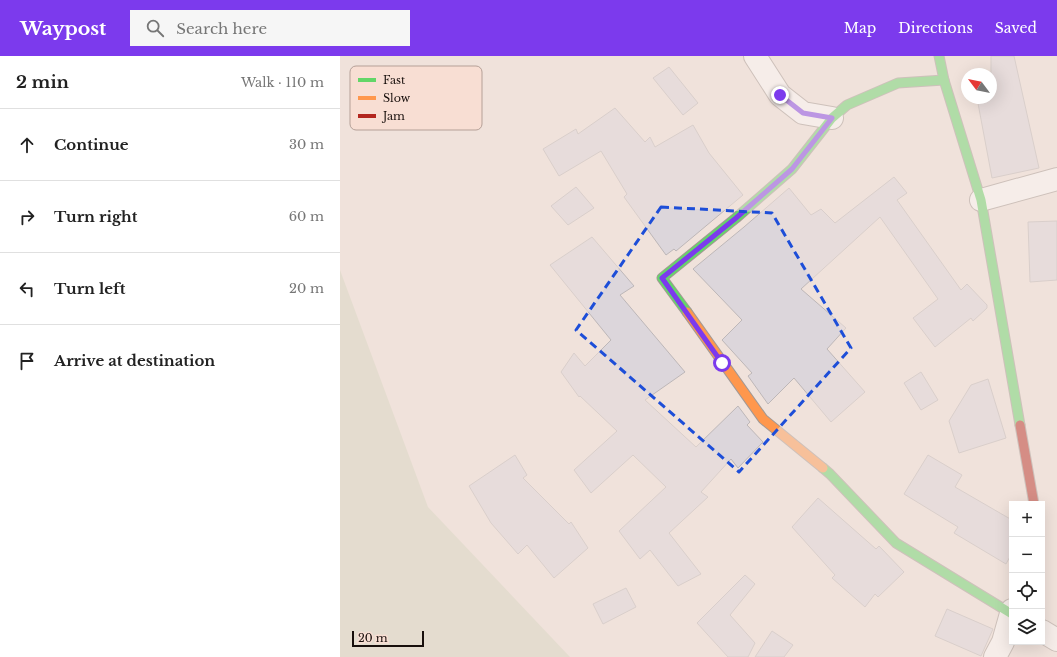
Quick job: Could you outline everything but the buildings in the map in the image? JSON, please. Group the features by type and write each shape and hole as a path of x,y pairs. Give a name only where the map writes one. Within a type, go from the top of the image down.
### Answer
{"street":[{"path":"755,56 780,95 803,113 832,118"},
{"path":"939,56 944,80 980,200 1033,501"},
{"path":"944,80 898,83 847,105 832,118 792,169 736,218 662,278 763,419 830,474 896,543 1009,611"},
{"path":"980,200 1057,179"},
{"path":"995,657 1003,642 1009,620"},
{"path":"1045,634 1057,640"}],"highlighted area":[{"path":"661,207 772,213 851,348 739,472 576,330"}],"green space":[{"path":"340,270 428,507 570,657 340,657"}],"traffic: fast":[{"path":"939,56 944,80 981,200 1020,425"},
{"path":"687,312 662,278 736,218 792,169 832,118 847,105 898,83 944,80"},
{"path":"823,468 896,543 1009,612"}],"traffic: slow":[{"path":"687,312 763,419 823,468"}],"traffic: jam":[{"path":"1020,425 1033,501"}],"route":[{"path":"722,363 662,278 736,218 792,169 832,118 803,113 780,95"}]}
